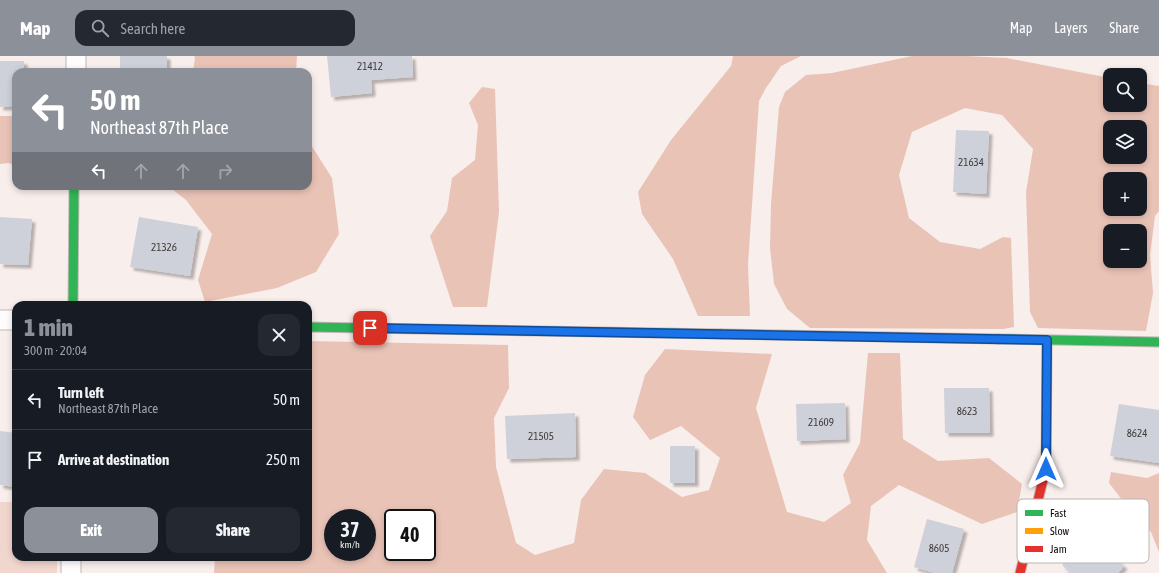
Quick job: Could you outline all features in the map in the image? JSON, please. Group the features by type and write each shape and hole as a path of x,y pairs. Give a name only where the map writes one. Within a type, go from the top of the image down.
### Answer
{"street":[{"path":"76,56 76,68"},
{"path":"73,301 74,190"},
{"path":"0,320 12,320"},
{"path":"312,326 1159,342"},
{"path":"1038,499 1046,469 1047,340"},
{"path":"71,561 71,573"},
{"path":"1020,573 1022,563"}],"shaded area":[{"path":"194,56 297,56 296,68 194,68"},
{"path":"733,56 801,56 781,66 759,101 748,264 750,316 698,316 673,259 642,214 638,192 671,140 731,66"},
{"path":"912,56 1007,58 1103,77 1103,112 1147,112 1147,84 1159,86 1159,211 1155,216 1150,255 1153,293 1146,331 1038,328 1030,312 1026,192 1033,149 1002,115 965,108 912,132 899,175 909,218 940,242 980,249 1003,237 1011,238 1014,327 1003,329 810,328 787,309 774,284 770,248 771,204 779,107 785,92 806,75 832,73"},
{"path":"482,87 495,89 499,212 487,307 453,307 430,236 447,211 452,178 475,160 478,125 469,103"},
{"path":"0,116 12,116 12,165 9,163 0,164"},
{"path":"312,146 332,178 339,234 316,272 277,288 205,301 198,280 212,234 186,200 173,190 312,190"},
{"path":"312,341 508,345 509,388 494,418 496,467 516,543 535,555 574,543 581,500 604,469 645,473 682,497 709,490 720,458 681,426 650,440 633,417 645,375 665,349 772,354 756,408 787,512 824,522 851,503 843,475 860,443 868,353 900,353 903,439 938,461 989,458 1022,484 1019,499 1017,499 1017,512 982,524 899,485 871,506 867,540 887,573 214,573 215,561 312,561"},
{"path":"1111,472 1147,478 1159,473 1159,552 1149,530 1149,499 1121,499 1109,483"},
{"path":"0,502 12,502 12,561 57,561 57,573 0,573"}],"building":[{"path":"120,56 167,56 167,68 120,68"},
{"path":"327,56 412,56 413,77 371,80 372,93 331,97"},
{"path":"0,61 24,61 24,68 12,68 12,106 0,107"},
{"path":"956,130 989,131 986,194 953,192"},
{"path":"0,217 32,219 28,265 0,264"},
{"path":"139,217 198,227 190,276 130,267"},
{"path":"944,388 989,388 990,433 945,433"},
{"path":"845,403 846,439 797,441 796,404"},
{"path":"1119,404 1159,410 1159,463 1110,456"},
{"path":"575,413 576,457 507,459 505,416"},
{"path":"0,431 12,432 12,486 0,485"},
{"path":"670,446 695,446 695,483 670,483"},
{"path":"927,519 964,529 952,573 935,573 914,567"},
{"path":"1064,563 1121,563 1124,566 1118,573 1070,573 1062,565"}],"traffic: fast":[{"path":"73,301 74,190"},
{"path":"312,327 721,334"},
{"path":"998,339 1159,342"},
{"path":"1043,480 1046,469 1047,340"}],"traffic: slow":[{"path":"721,334 998,339"}],"traffic: jam":[{"path":"1038,499 1043,480"},
{"path":"1020,573 1022,563"}],"route":[{"path":"370,328 1047,340 1046,469"}]}
